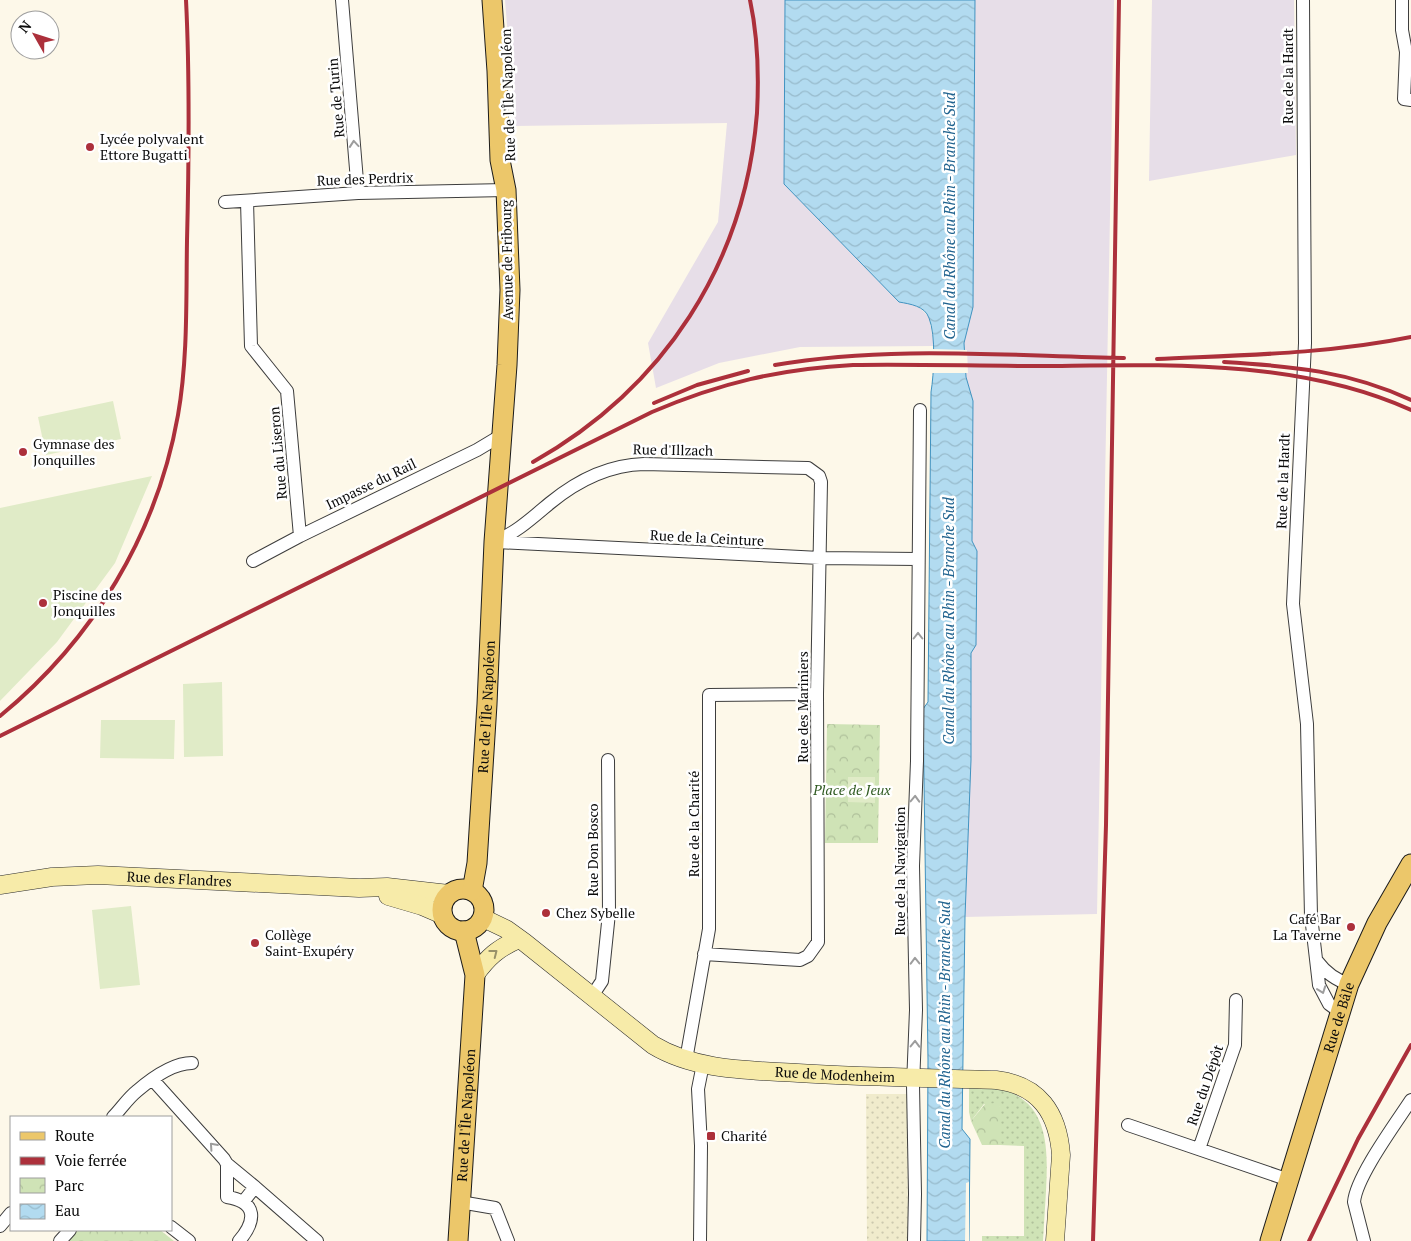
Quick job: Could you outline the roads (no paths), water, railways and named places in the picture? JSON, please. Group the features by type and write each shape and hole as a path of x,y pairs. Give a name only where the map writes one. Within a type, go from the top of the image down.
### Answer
{"main road":[{"name":"Avenue de Fribourg","path":"492,0 499,105 500,160 506,190 510,290 507,365 496,521"},
{"name":"Rue de l'Île Napoléon","path":"504,0 512,158 506,190"},
{"name":"Rue de l'Île Napoléon","path":"472,891 478,854 496,521"},
{"name":"Rue de Bâle","path":"1270,1241 1350,984 1377,923 1411,864"},
{"name":"Rue des Flandres","path":"0,884 52,877 98,875 359,888 387,887 450,894"},
{"name":"Rue des Flandres","path":"359,888 405,901 443,916"},
{"path":"460,889 472,891 481,899 483,905 482,918 475,927 464,931 452,928 443,916 443,904 450,894 460,889"},
{"name":"Rue de Modenheim","path":"482,918 519,939 653,1045 673,1056 703,1064 729,1068 848,1076 1007,1081 1023,1087 1039,1098 1051,1116 1058,1133 1061,1155 1055,1241"},
{"name":"Rue de l'Île Napoléon","path":"458,1241 475,975 464,931"},
{"path":"475,975 489,957 506,945 519,939"}],"street":[{"name":"Rue de Turin","path":"342,0 358,193"},
{"name":"Rue de la Hardt","path":"1303,0 1305,343 1293,604 1308,724 1311,916 1318,975 1322,992 1329,1004 1340,1012"},
{"path":"1402,0 1402,30 1406,52 1404,99 1411,100"},
{"name":"Rue des Perdrix","path":"225,202 358,193 506,190"},
{"name":"Rue du Liseron","path":"247,201 251,346 288,391 300,536"},
{"name":"Rue de la Navigation","path":"914,1241 917,1078 913,866 920,410"},
{"name":"Impasse du Rail","path":"253,561 300,536 477,450 502,435"},
{"name":"Rue d'Illzach","path":"494,542 513,533 583,480 619,466 644,464 808,468 815,472"},
{"name":"Rue des Mariniers","path":"704,954 800,960 808,956 815,949 818,942 817,694 821,482 815,472"},
{"name":"Rue de la Ceinture","path":"494,542 820,558 918,560"},
{"name":"Rue de la Charité","path":"686,1060 709,929 709,695 817,694"},
{"name":"Rue Don Bosco","path":"592,996 602,981 609,913 608,760"},
{"path":"1317,961 1333,978 1350,984"},
{"name":"Rue du Dépôt","path":"1199,1149 1235,1045 1236,1000"},
{"path":"114,1116 136,1091 173,1068 192,1064"},
{"path":"700,1241 701,1146 698,1089 703,1064"},
{"path":"153,1080 227,1164 317,1241"},
{"path":"1364,1241 1354,1196 1377,1152 1411,1100"},
{"path":"1128,1125 1289,1180"},
{"path":"227,1164 227,1197 237,1198 250,1209 251,1223 239,1241"},
{"path":"243,1202 255,1187"},
{"path":"460,1202 495,1208 508,1241"},
{"path":"0,1226 10,1213"},
{"path":"172,1228 189,1241"},
{"path":"60,1241 69,1231"}],"water":[{"name":"Canal du Rhône au Rhin - Branche Sud","path":"785,0 975,0 973,307 964,343 966,377 973,401 972,541 977,551 976,645 971,653 971,760 965,917 962,1129 970,1139 969,1241 927,1241 928,1060 923,709 928,702 933,334 927,314 917,306 899,302 784,184"}],"railway":[{"path":"0,716 64,654 92,619 116,582 137,542 154,502 168,459 178,415 186,328 189,120 186,0"},
{"path":"533,462 580,432 622,397 658,359 690,316 715,270 735,221 749,168 757,113 757,56 750,0"},
{"path":"1093,1241 1106,825 1119,0"},
{"path":"1157,359 1317,350 1380,343 1411,337"},
{"path":"775,365 861,355 905,353 1124,358"},
{"path":"1224,362 1296,368 1342,376 1365,382 1411,400"},
{"path":"0,736 652,412 702,393 750,379 800,370 853,365 1132,365 1228,368 1322,381 1367,393 1411,410"},
{"path":"654,403 697,385 748,371"},
{"path":"1309,1241 1358,1139 1411,1045"}],"place":[{"name":"Lycée polyvalent Ettore Bugatti","path":"90,147"},
{"name":"Gymnase des Jonquilles","path":"23,452"},
{"name":"Piscine des Jonquilles","path":"43,603"},
{"name":"Chez Sybelle","path":"546,913"},
{"name":"Café Bar La Taverne","path":"1351,927"},
{"name":"Collège Saint-Exupéry","path":"255,943"},
{"name":"Charité","path":"711,1136"}],"park label":[{"name":"Place de Jeux","path":"852,790"}]}
